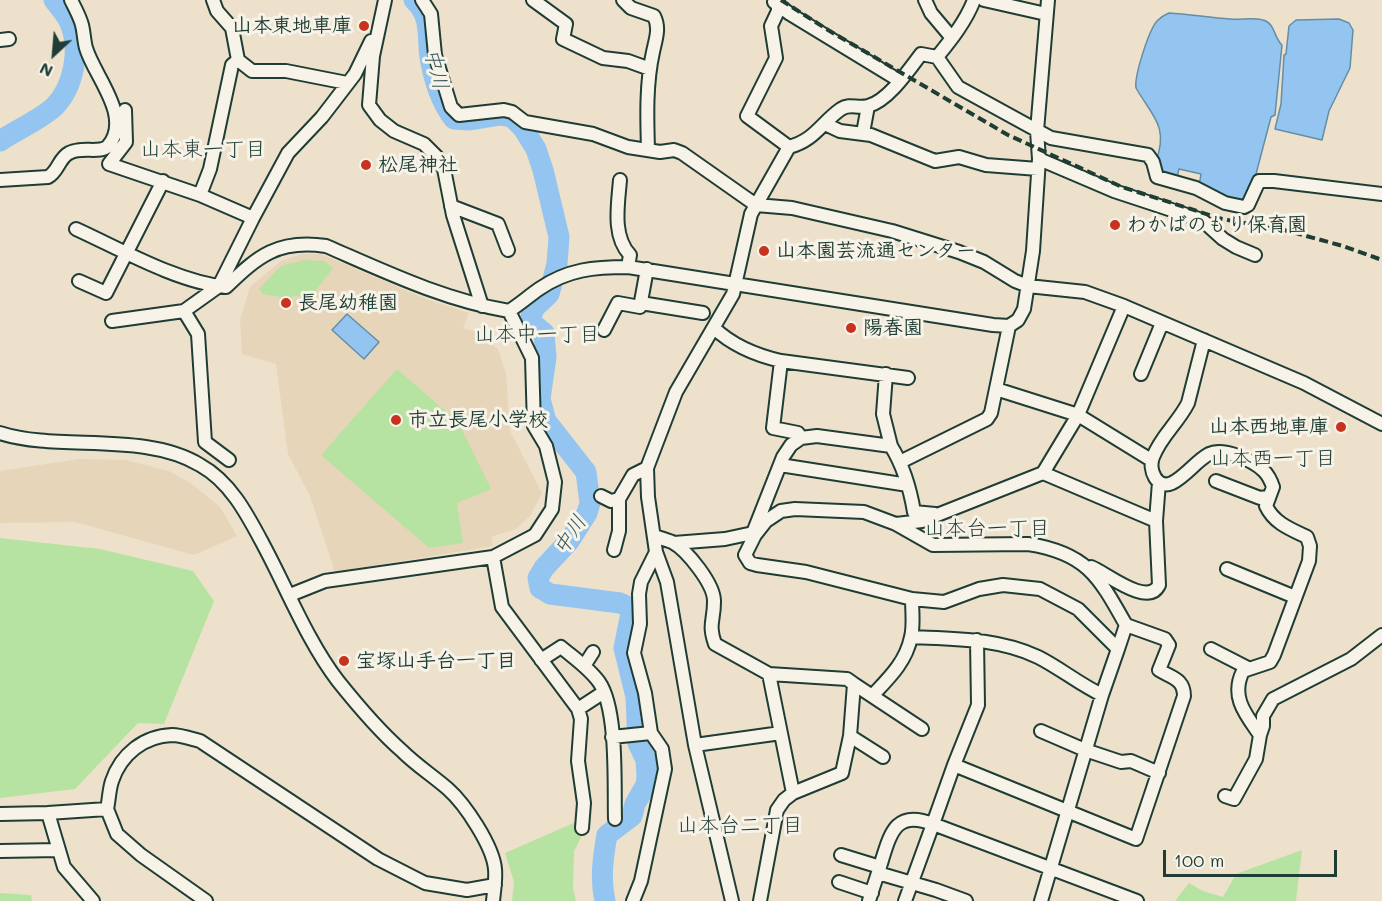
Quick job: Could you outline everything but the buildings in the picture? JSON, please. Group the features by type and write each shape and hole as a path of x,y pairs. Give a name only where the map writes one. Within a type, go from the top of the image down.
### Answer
{"street":[{"path":"213,0 217,11 232,28 238,60 252,70 285,71 347,83"},
{"path":"385,0 373,56 369,105 380,120 394,130 424,144 437,157 444,169 452,206 482,306"},
{"path":"422,0 432,20 435,55 451,107 459,115 512,111 525,122 593,134 628,147 660,152 674,150 682,153 756,205 792,208 892,231 984,262 1015,281 1028,286 1085,292 1124,306 1304,383 1382,424"},
{"path":"533,0 566,24 563,39 603,57 650,69"},
{"path":"623,0 631,8 654,16 658,25 650,69 647,108 648,149"},
{"path":"925,0 931,13 952,38"},
{"path":"937,57 971,9 974,0"},
{"path":"984,0 1046,14"},
{"path":"76,229 184,277 225,287 250,264 279,247 313,244 326,246 448,297 509,310 560,277 592,267 628,267 1009,326 1018,320 1024,309 1033,251 1039,164 1038,131 1048,0"},
{"path":"0,180 48,177 53,174 65,155 84,148 102,150 107,148 116,132 111,101 86,48 82,22 73,1"},
{"path":"775,1 900,81"},
{"path":"775,1 777,10 771,26 776,58 747,116 789,147"},
{"path":"112,321 184,311 219,286 288,153 321,117 354,74 380,24"},
{"path":"732,901 694,745 666,582 656,552 646,468 676,392 733,294 751,214 789,147 801,144 816,134 846,106 868,106 883,97 900,81 921,54 937,57 958,87 1052,138 1148,155 1153,162 1157,177 1196,188 1238,207 1248,205 1259,181 1382,194"},
{"path":"200,195 210,169 232,65 238,60"},
{"path":"863,134 868,106"},
{"path":"125,110 126,142 109,164 163,181 253,218"},
{"path":"825,124 840,131 863,134 935,161 959,157 986,165 1039,164 1202,220 1223,239 1255,255"},
{"path":"620,180 618,216 620,238 630,255 628,267"},
{"path":"79,281 106,293 163,181"},
{"path":"452,206 498,224 508,250"},
{"path":"604,330 618,303 640,307 647,269"},
{"path":"641,303 703,313"},
{"path":"896,524 922,521 1043,473 1078,416 1124,306"},
{"path":"290,595 325,581 493,557 535,535 552,509 555,482 546,446 534,426 532,358 509,310"},
{"path":"184,311 198,334 205,442 230,460"},
{"path":"1141,374 1162,323"},
{"path":"900,462 987,419 996,389 1009,326"},
{"path":"714,328 725,338 762,357 908,378"},
{"path":"1204,340 1188,403 1184,412 1165,435 1151,460 1154,477 1159,482 1172,483 1196,466 1208,454 1221,452 1244,459 1263,470 1273,487 1266,506 1271,516 1282,525 1307,537 1310,546 1310,561 1270,662 1248,668 1238,680 1236,691 1250,724 1260,735"},
{"path":"781,361 772,428 798,433 801,438"},
{"path":"886,374 883,414 891,446 900,462 908,485 914,512 939,514"},
{"path":"996,389 1078,416 1151,460"},
{"path":"0,434 24,439 88,442 150,449 173,454 201,465 220,481 243,507 301,620 336,678 370,720 404,754 449,790 476,824 489,846 495,868 493,901"},
{"path":"891,446 817,436 801,438 786,451 780,465 745,555 750,562 806,572 912,599 944,602 979,589 1004,585 1040,588 1088,617 1118,649"},
{"path":"780,465 908,485"},
{"path":"614,550 619,531 619,499 633,475 646,468"},
{"path":"1043,473 1156,521"},
{"path":"1216,481 1260,498 1268,497"},
{"path":"654,536 674,543 725,539 754,534 766,520 775,514 795,509 864,512 896,524 933,545 1028,544 1058,551 1119,583 1142,592 1152,593 1159,585 1156,521 1159,482"},
{"path":"600,496 611,501 619,499"},
{"path":"674,543 699,568 714,593 715,601 710,629 715,644 769,674 847,679 922,729"},
{"path":"633,901 640,881 665,769 662,749 651,734 645,693 634,652 640,624 641,582 656,552"},
{"path":"493,557 502,607 578,709 581,719 578,760 584,803 582,828"},
{"path":"954,765 1136,839 1184,696 1183,685 1159,670 1169,645 1166,639 1126,625 1101,583 1086,565"},
{"path":"1227,569 1294,597"},
{"path":"872,696 898,669 911,637 912,599"},
{"path":"1041,901 1085,750 1126,625"},
{"path":"1225,796 1234,799 1256,759 1263,716 1273,699 1351,659 1382,635"},
{"path":"911,637 997,643 1035,656 1102,695"},
{"path":"905,901 978,705 978,640"},
{"path":"541,660 561,647 584,666 599,682 604,692 612,737 615,819"},
{"path":"1211,649 1248,668"},
{"path":"584,666 593,652"},
{"path":"769,674 793,793"},
{"path":"760,901 777,810 793,793 842,772 850,736 854,684"},
{"path":"578,709 604,692"},
{"path":"1041,731 1085,750 1121,762 1131,761 1159,772"},
{"path":"694,745 781,733"},
{"path":"612,737 651,734"},
{"path":"206,901 141,855 117,834 107,809 112,781 121,762 137,746 152,738 174,735 200,741 378,859 425,883 467,890 495,885"},
{"path":"850,736 883,758"},
{"path":"0,813 107,809"},
{"path":"48,813 64,867 90,900"},
{"path":"839,882 870,897 891,832 907,820 922,820 1137,901"},
{"path":"0,851 59,850"},
{"path":"841,855 911,883 966,901"}],"shaded area":[{"name":"市立長尾小学校","path":"301,254 321,254 426,299 469,313 463,328 484,334 499,351 506,374 510,431 542,493 530,516 516,529 491,537 493,546 335,572 310,496 288,454 276,364 242,354 240,320 250,287 281,261"},
{"path":"79,459 125,460 169,471 192,484 220,507 237,536 194,555 75,522 0,523 0,471"}],"green space":[{"path":"304,260 324,261 333,268 309,299 293,295 291,299 263,294 259,289 281,266"},
{"path":"397,369 458,422 491,489 457,503 463,543 429,548 321,455"},
{"path":"0,538 100,549 193,571 214,601 164,724 138,723 75,789 0,798"},
{"path":"576,822 583,834 574,851 573,888 576,901 512,901 514,882 505,853"},
{"path":"1302,850 1296,901 1175,901 1189,883 1203,891 1223,897 1236,874"},
{"path":"0,893 31,895 32,901 0,901"}],"water":[{"path":"1169,13 1263,20 1270,24 1282,45 1275,115 1271,117 1251,193 1240,204 1199,186 1201,174 1179,169 1176,181 1163,176 1156,161 1160,149 1160,130 1153,114 1136,88 1136,82 1150,34 1157,21"},
{"path":"1339,19 1349,23 1353,30 1350,68 1329,111 1322,140 1275,129 1281,104 1284,55 1286,54 1289,26 1296,20"},
{"path":"347,314 379,342 364,359 332,330"}],"waterway":[{"path":"0,141 55,106 62,98 71,78 75,55 73,33 67,17 54,0"},
{"name":"中川","path":"414,0 424,13 428,27 433,73 441,98 449,113 454,119 470,120 500,115 512,117 523,128 536,149 543,170 559,237 557,264 549,294 535,307 531,316 532,323 544,333 546,357 540,399 546,421 586,472 590,503 587,513 570,540 544,568 538,578 540,588 550,594 620,603 629,607 631,613 624,648 636,697 638,743 646,760 646,785 635,804 632,816 607,835 603,868 605,901"}],"railway":[{"path":"781,0 1008,135 1122,187 1222,219 1288,231 1343,246 1382,260"}],"place":[{"name":"山本東地車庫","path":"364,26"},
{"name":"松尾神社","path":"366,165"},
{"name":"わかばのもり保育園","path":"1115,225"},
{"name":"山本園芸流通センター","path":"764,251"},
{"name":"長尾幼稚園","path":"286,303"},
{"name":"陽春園","path":"851,328"},
{"name":"市立長尾小学校","path":"396,420"},
{"name":"山本西地車庫","path":"1341,427"},
{"name":"宝塚山手台一丁目","path":"344,661"}],"district":[{"name":"山本東一丁目","path":"203,150"},
{"name":"山本中一丁目","path":"537,335"},
{"name":"山本西一丁目","path":"1273,459"},
{"name":"山本台一丁目","path":"987,529"},
{"name":"山本台二丁目","path":"740,826"}]}
